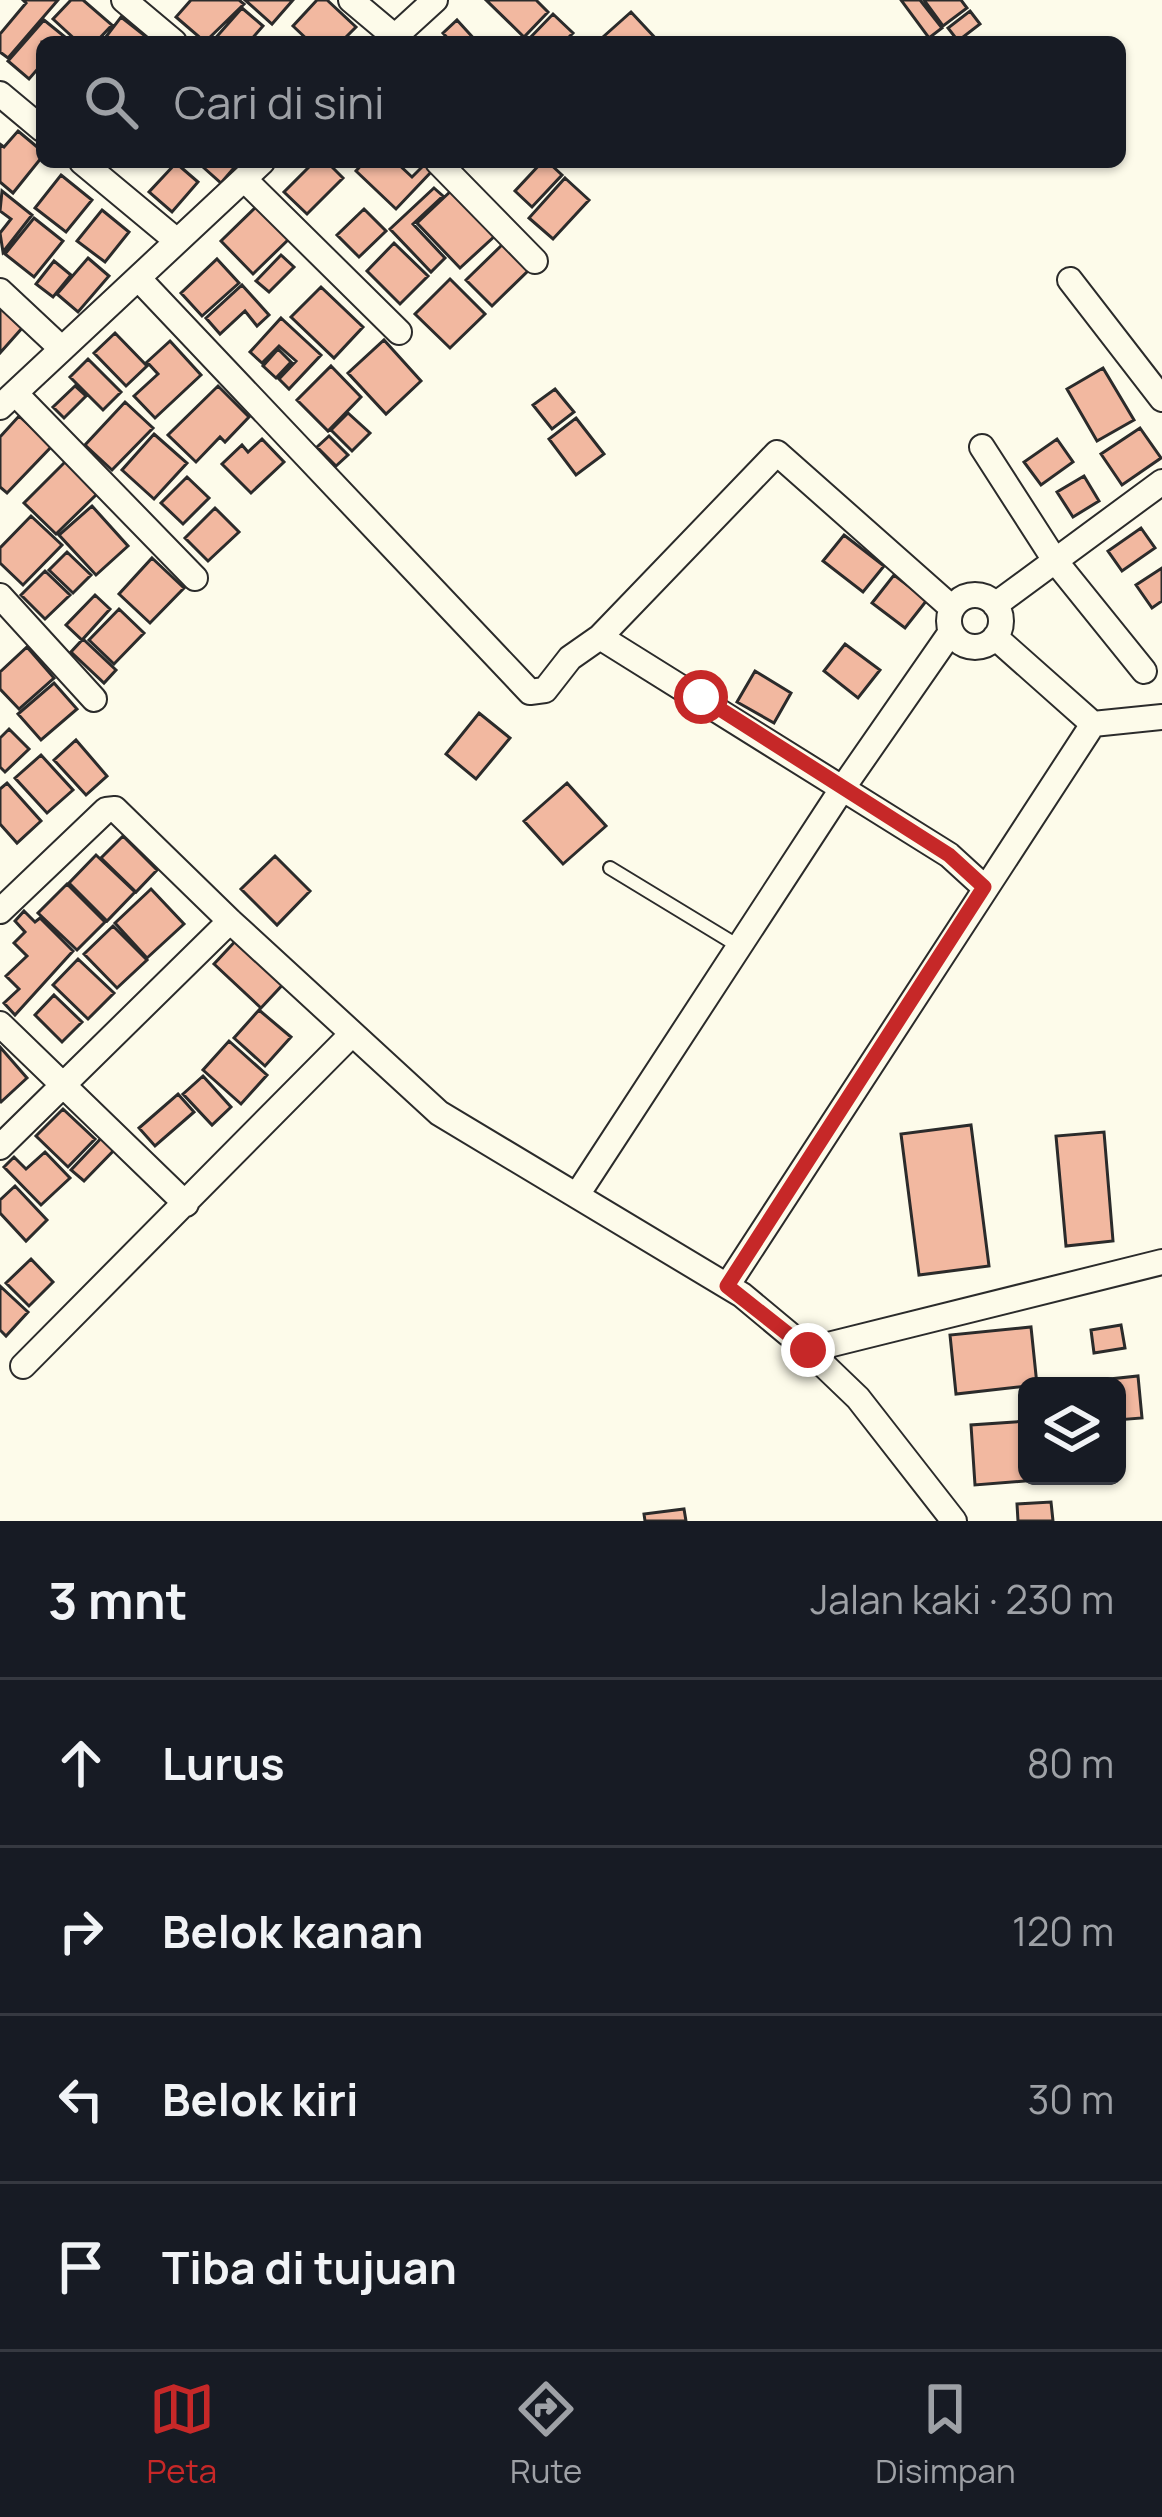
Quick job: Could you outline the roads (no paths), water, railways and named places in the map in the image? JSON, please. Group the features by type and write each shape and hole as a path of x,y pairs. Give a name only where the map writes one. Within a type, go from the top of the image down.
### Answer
{"street":[{"path":"124,0 167,36"},
{"path":"351,0 388,36"},
{"path":"396,36 434,0"},
{"path":"0,94 36,124"},
{"path":"89,168 177,241"},
{"path":"445,168 535,261"},
{"path":"195,578 7,400 253,170 399,332"},
{"path":"137,278 530,692 544,689 570,658 600,637 777,453 952,620 972,646 995,637 1001,621 995,605 973,595 952,620 577,1195"},
{"path":"1070,280 1162,399"},
{"path":"0,292 62,349"},
{"path":"982,447 1056,562 1144,671"},
{"path":"995,605 1162,482"},
{"path":"0,596 94,699"},
{"path":"600,637 949,855 984,887"},
{"path":"995,637 1093,724 1162,717"},
{"path":"727,1286 1093,724"},
{"path":"0,911 106,810 115,808 230,922 439,1113 727,1286 808,1350 858,1398 954,1521"},
{"path":"0,1147 230,922"},
{"path":"0,1024 185,1204"},
{"path":"23,1366 352,1034"},
{"path":"808,1350 920,1318 1162,1262"}],"lane":[{"path":"610,868 740,946"}]}
